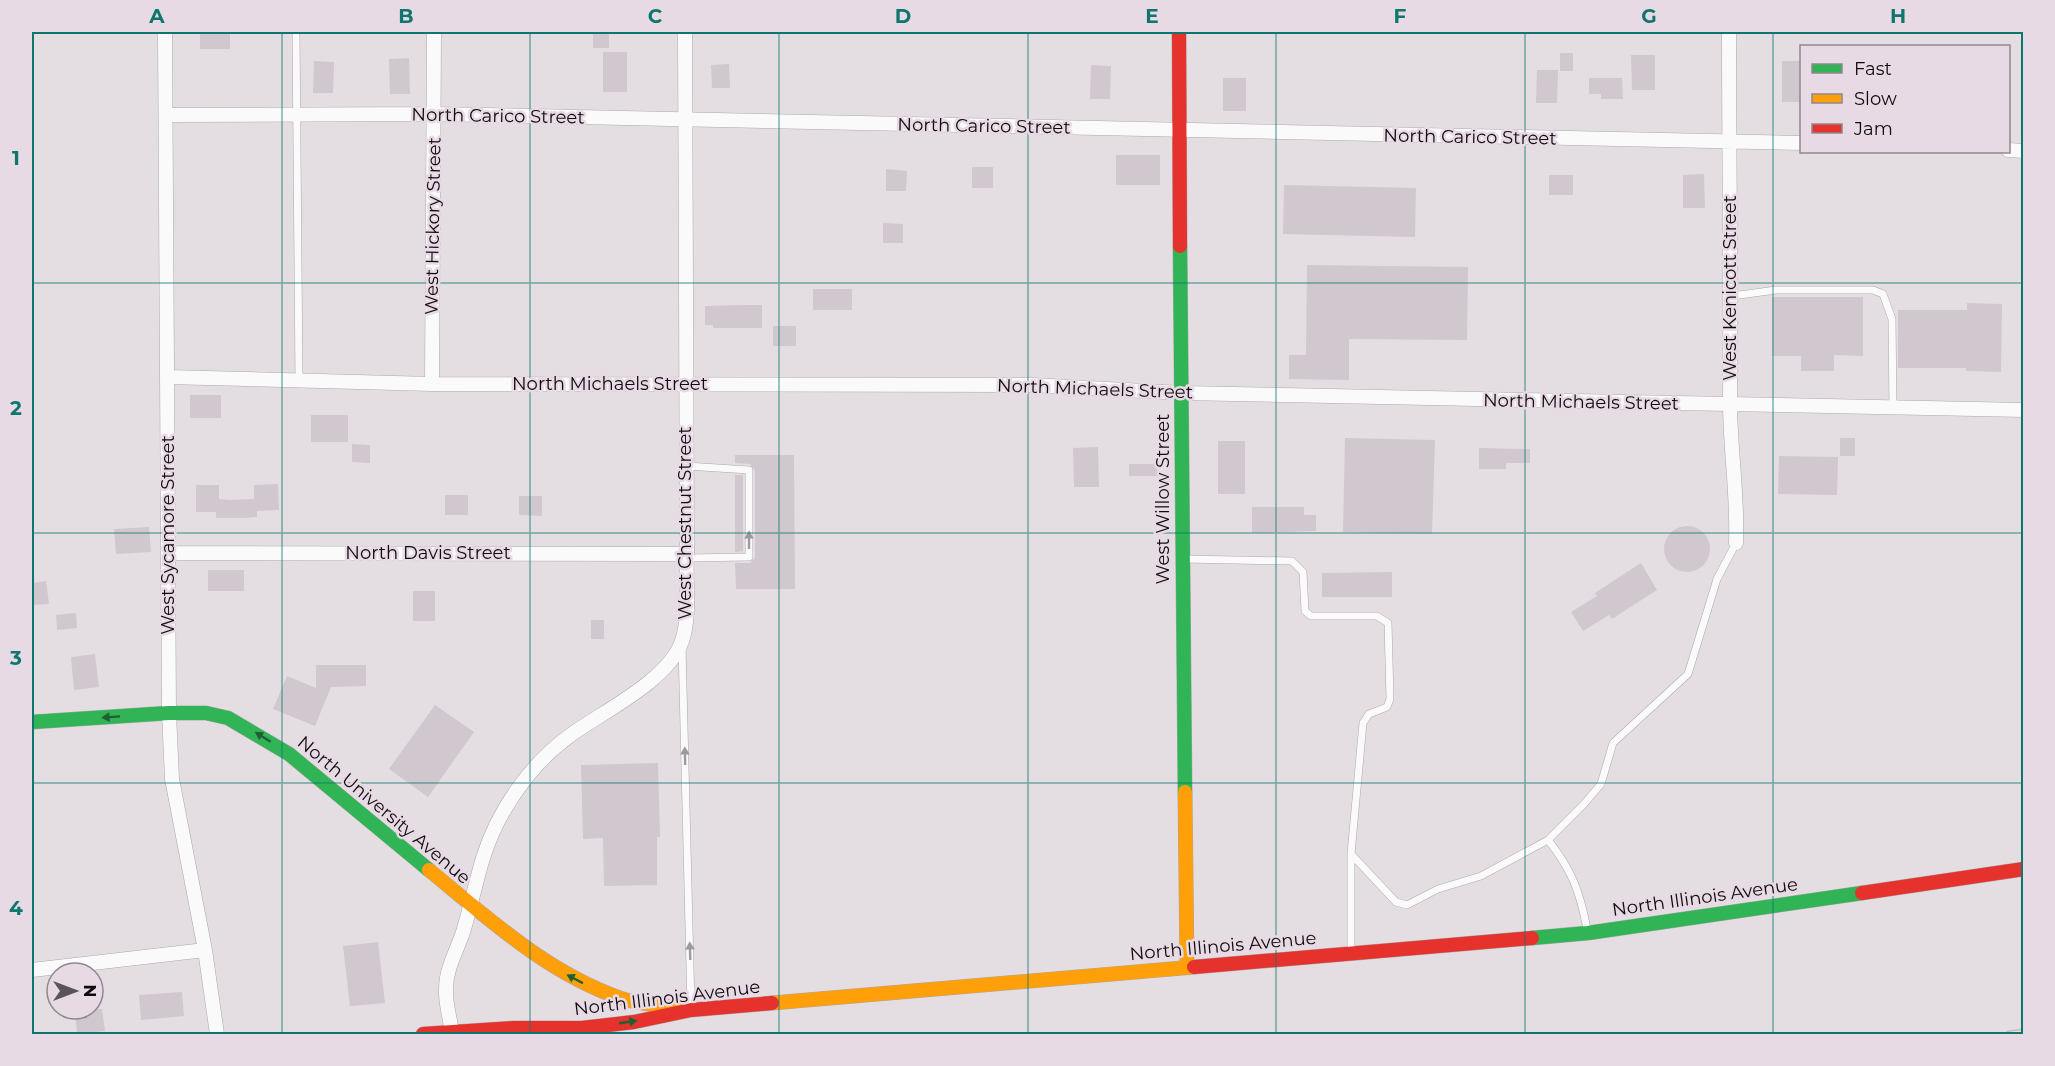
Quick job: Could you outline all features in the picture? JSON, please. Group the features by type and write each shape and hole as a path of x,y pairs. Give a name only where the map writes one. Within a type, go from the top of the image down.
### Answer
{"main road":[{"name":"West Willow Street","path":"1179,32 1181,559 1187,967"},
{"name":"North University Avenue","path":"32,722 169,713 206,713 228,718 280,748 330,786 471,907 531,953 578,981 622,999 691,1010"},
{"name":"North Illinois Avenue","path":"423,1035 582,1028 634,1022 691,1010 1587,933 2024,869"}],"street":[{"name":"West Sycamore Street","path":"165,32 169,713 172,779 205,950 217,1035"},
{"name":"West Hickory Street","path":"432,384 434,32"},
{"name":"West Chestnut Street","path":"452,1033 446,989 451,961 471,907 483,857 506,806 546,755 570,735 647,683 670,660 682,641 686,612 687,556 685,32"},
{"name":"West Kenicott Street","path":"1729,32 1732,296 1730,405 1738,505 1736,543"},
{"name":"North Carico Street","path":"166,115 435,114 1800,143"},
{"name":"North Michaels Street","path":"167,377 432,384 1032,385 1182,393 2024,410"},
{"name":"North Davis Street","path":"169,553 687,556"},
{"path":"32,970 205,950"}],"lane":[{"path":"296,32 299,381"},
{"path":"1732,296 1776,290 1873,290 1883,294 1892,319 1893,408"},
{"path":"686,466 749,470 749,557 687,556"},
{"path":"1351,854 1396,902 1407,905 1438,889 1481,876 1548,840 1600,784 1613,743 1688,674 1717,579 1736,543"},
{"path":"1181,559 1292,561 1303,572 1303,603 1305,611 1311,616 1377,616 1388,623 1390,699 1387,707 1369,714 1363,723 1351,854 1351,954"},
{"path":"682,641 691,1010"},
{"path":"1548,840 1567,863 1576,884 1587,933"}],"building":[{"path":"200,32 230,32 230,49 200,49"},
{"path":"593,32 609,32 609,48 593,48"},
{"path":"603,52 627,52 627,92 603,92"},
{"path":"1560,53 1573,53 1573,71 1560,71"},
{"path":"1631,55 1655,55 1655,90 1632,90"},
{"path":"409,58 410,94 390,94 389,59"},
{"path":"314,61 334,62 333,93 313,93"},
{"path":"1782,61 1800,61 1800,102 1782,102"},
{"path":"729,64 730,88 712,88 711,65"},
{"path":"1091,65 1111,66 1110,99 1090,99"},
{"path":"1537,70 1558,70 1557,103 1536,103"},
{"path":"1223,78 1246,78 1246,111 1223,111"},
{"path":"1589,78 1622,78 1623,99 1601,99 1601,94 1589,94"},
{"path":"1116,155 1160,155 1160,185 1116,185"},
{"path":"972,167 993,167 993,188 972,188"},
{"path":"886,169 907,171 906,191 886,191"},
{"path":"1704,174 1705,208 1683,208 1683,175"},
{"path":"1549,175 1573,175 1573,195 1549,195"},
{"path":"1284,185 1416,188 1415,237 1283,234"},
{"path":"883,223 903,224 903,243 883,243"},
{"path":"1307,265 1468,267 1467,340 1349,339 1349,380 1289,379 1289,355 1306,355"},
{"path":"813,289 852,289 852,310 813,310"},
{"path":"1772,297 1863,297 1863,356 1834,355 1834,371 1801,371 1801,356 1772,356"},
{"path":"1967,303 2002,304 2001,372 1966,371 1966,368 1898,368 1898,310 1967,310"},
{"path":"762,305 762,328 713,328 713,325 705,325 705,306"},
{"path":"773,326 796,326 796,346 773,346"},
{"path":"190,395 221,395 221,418 190,418"},
{"path":"311,415 348,415 348,442 311,442"},
{"path":"1345,438 1435,440 1432,534 1343,532"},
{"path":"1840,438 1855,438 1855,456 1840,456"},
{"path":"1218,441 1245,441 1245,494 1218,494"},
{"path":"352,444 370,445 370,463 352,462"},
{"path":"1098,447 1099,487 1074,487 1073,448"},
{"path":"1479,448 1530,449 1530,463 1506,463 1506,469 1479,469"},
{"path":"735,455 794,455 795,589 736,589 735,563 750,563 755,558 755,470 750,464 735,463"},
{"path":"1779,456 1838,457 1837,495 1778,494"},
{"path":"1129,464 1157,464 1157,476 1129,476"},
{"path":"735,475 743,475 743,551 735,552"},
{"path":"278,484 279,510 257,511 257,517 245,518 216,518 216,512 196,512 196,485 219,485 219,499 229,500 254,499 254,485"},
{"path":"445,495 468,495 468,515 445,515"},
{"path":"519,496 542,496 542,516 519,515"},
{"path":"1252,507 1304,507 1304,515 1316,515 1316,531 1252,533"},
{"path":"1687,526 1703,533 1710,549 1703,565 1687,572 1671,565 1664,549 1671,533"},
{"path":"149,527 151,552 116,554 114,529"},
{"path":"1641,563 1657,590 1612,619 1609,615 1583,631 1571,612 1597,596 1595,593"},
{"path":"208,570 244,570 244,591 208,591"},
{"path":"1392,572 1392,597 1322,597 1322,573"},
{"path":"46,581 49,604 32,605 32,583"},
{"path":"413,591 435,591 435,621 413,621"},
{"path":"76,613 77,628 57,630 56,615"},
{"path":"591,620 604,620 604,639 591,639"},
{"path":"95,654 99,687 74,690 71,657"},
{"path":"316,665 366,665 366,686 331,687 315,726 273,709 287,676 316,688"},
{"path":"435,705 474,732 428,797 389,769"},
{"path":"658,763 660,837 657,837 657,885 604,886 603,838 583,839 581,765"},
{"path":"378,942 385,1003 350,1006 343,946"},
{"path":"182,992 184,1016 141,1020 139,995"},
{"path":"76,1021 104,1021 105,1031 77,1034"}],"railway":[{"path":"2009,1034 2024,1032"}],"traffic: fast":[{"path":"1180,246 1185,792"},
{"path":"32,722 169,713 206,713 228,718 289,754 429,870"},
{"path":"1532,938 1588,933 1862,893"}],"traffic: slow":[{"path":"1185,792 1187,967"},
{"path":"429,870 519,943 567,974 620,998 679,1008"},
{"path":"772,1003 1194,967"}],"traffic: jam":[{"path":"1179,32 1180,246"},
{"path":"1862,893 2024,869"},
{"path":"1194,967 1532,938"},
{"path":"423,1034 514,1028 582,1028 634,1022 691,1010 772,1003"}]}
